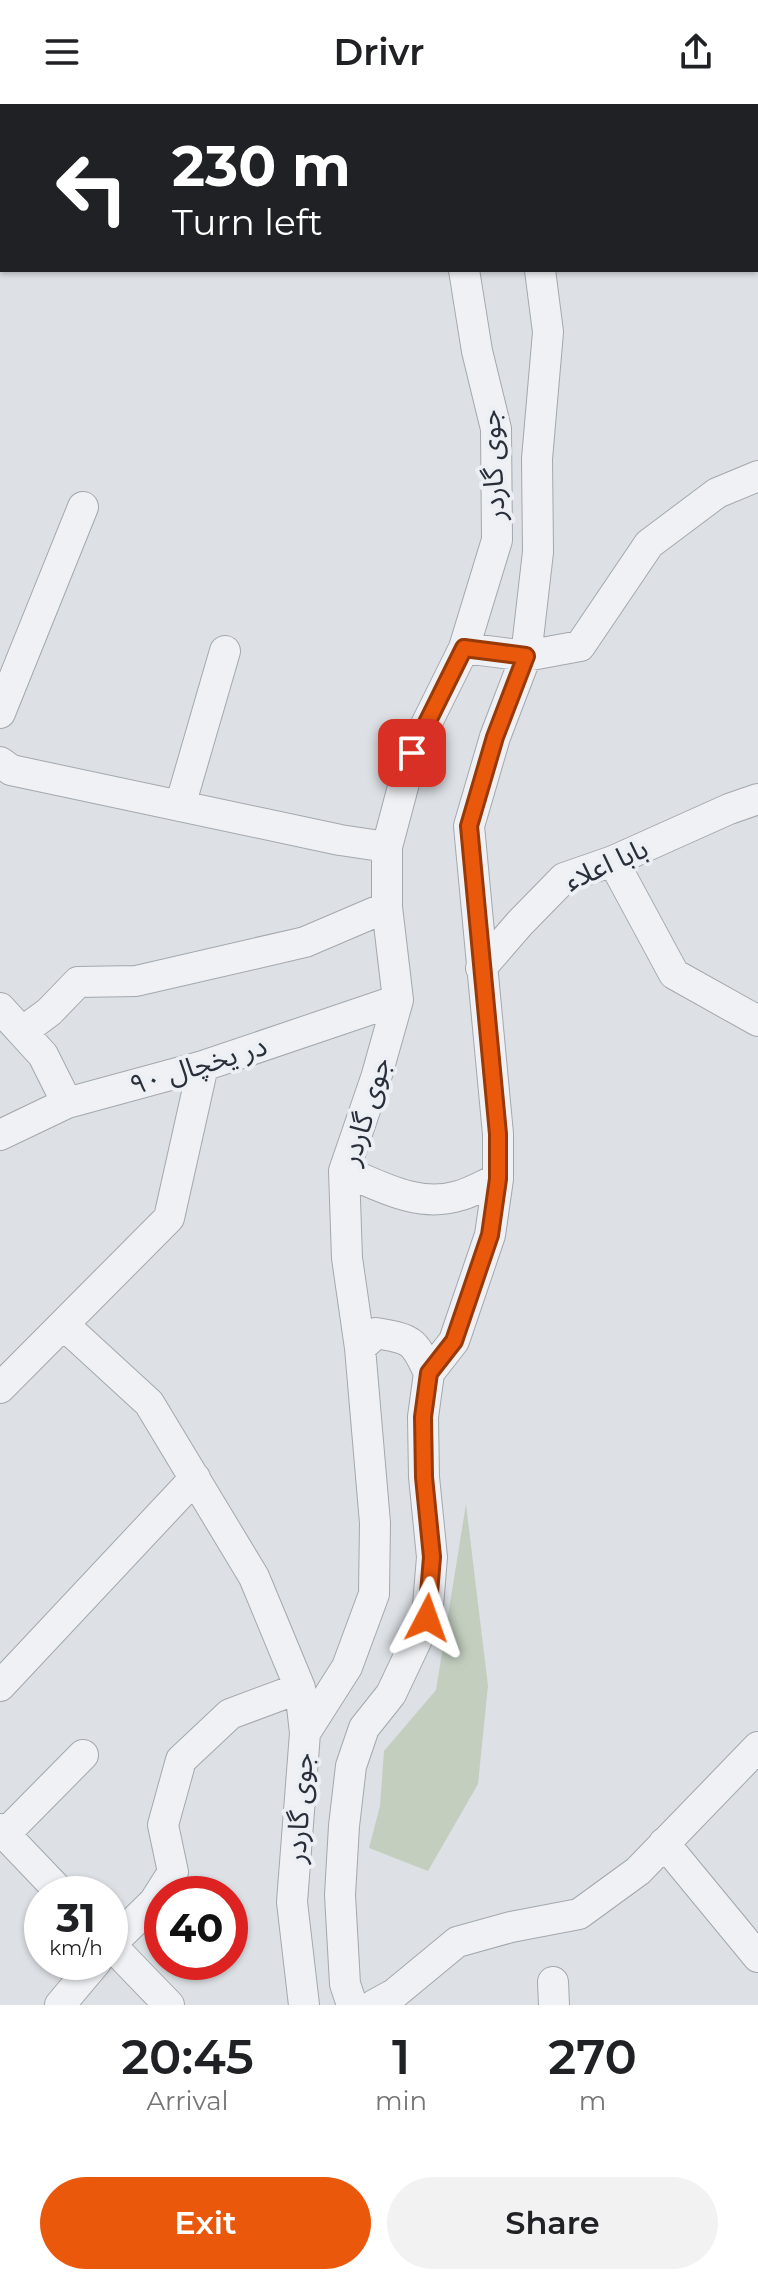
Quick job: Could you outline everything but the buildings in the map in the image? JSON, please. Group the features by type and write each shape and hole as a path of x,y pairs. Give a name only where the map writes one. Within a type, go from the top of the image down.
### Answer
{"street":[{"name":"جوی گاردر","path":"304,2005 292,1902 305,1733 347,1667 374,1594 375,1523 360,1348 347,1258 344,1171 376,1078 398,1000 387,907 387,847 412,753 464,648 497,540 496,429 477,351 464,272"},
{"name":"جوی گاردر","path":"352,2005 345,1984 340,1895 351,1766 364,1728 391,1694 427,1618 432,1557 424,1477 423,1417 429,1373 454,1341 490,1235 498,1179 498,1134 469,826 495,737 526,656 538,552 537,459 548,332 540,272"},
{"path":"464,648 526,656 580,646 649,544 717,493 758,476"},
{"path":"0,713 83,507"},
{"path":"180,806 225,651"},
{"path":"0,762 11,770 340,840 387,847"},
{"name":"بابا اعلاء","path":"481,968 564,878 613,861 758,799"},
{"path":"613,861 674,974 758,1021"},
{"path":"22,1032 49,1012 78,982 136,981 305,942 387,907"},
{"name":"در یخچال ۹۰","path":"0,1135 67,1103 203,1066 398,1000"},
{"path":"0,1008 43,1055 67,1103"},
{"path":"0,1388 169,1218 203,1066"},
{"path":"344,1171 399,1194 427,1200 457,1197 498,1179"},
{"path":"64,1325 149,1403 254,1577 300,1688 305,1733"},
{"path":"360,1348 376,1333 401,1337 418,1349 429,1373"},
{"path":"0,1686 195,1478"},
{"path":"128,1927 154,1902 173,1872 163,1825 181,1760 230,1714 300,1688"},
{"path":"374,2005 394,1994 457,1942 511,1927 579,1914 638,1871 758,1747"},
{"path":"45,1876 2,1831 83,1755"},
{"path":"664,1843 758,1957"},
{"path":"128,1963 169,2005"},
{"path":"60,2005 81,1980"}],"green space":[{"path":"466,1504 488,1686 478,1784 428,1871 369,1848 380,1806 384,1751 436,1690"}],"route":[{"path":"412,753 464,648 526,656 495,737 469,826 498,1134 498,1179 490,1235 454,1341 429,1373 423,1417 424,1477 432,1557 427,1618"}]}
